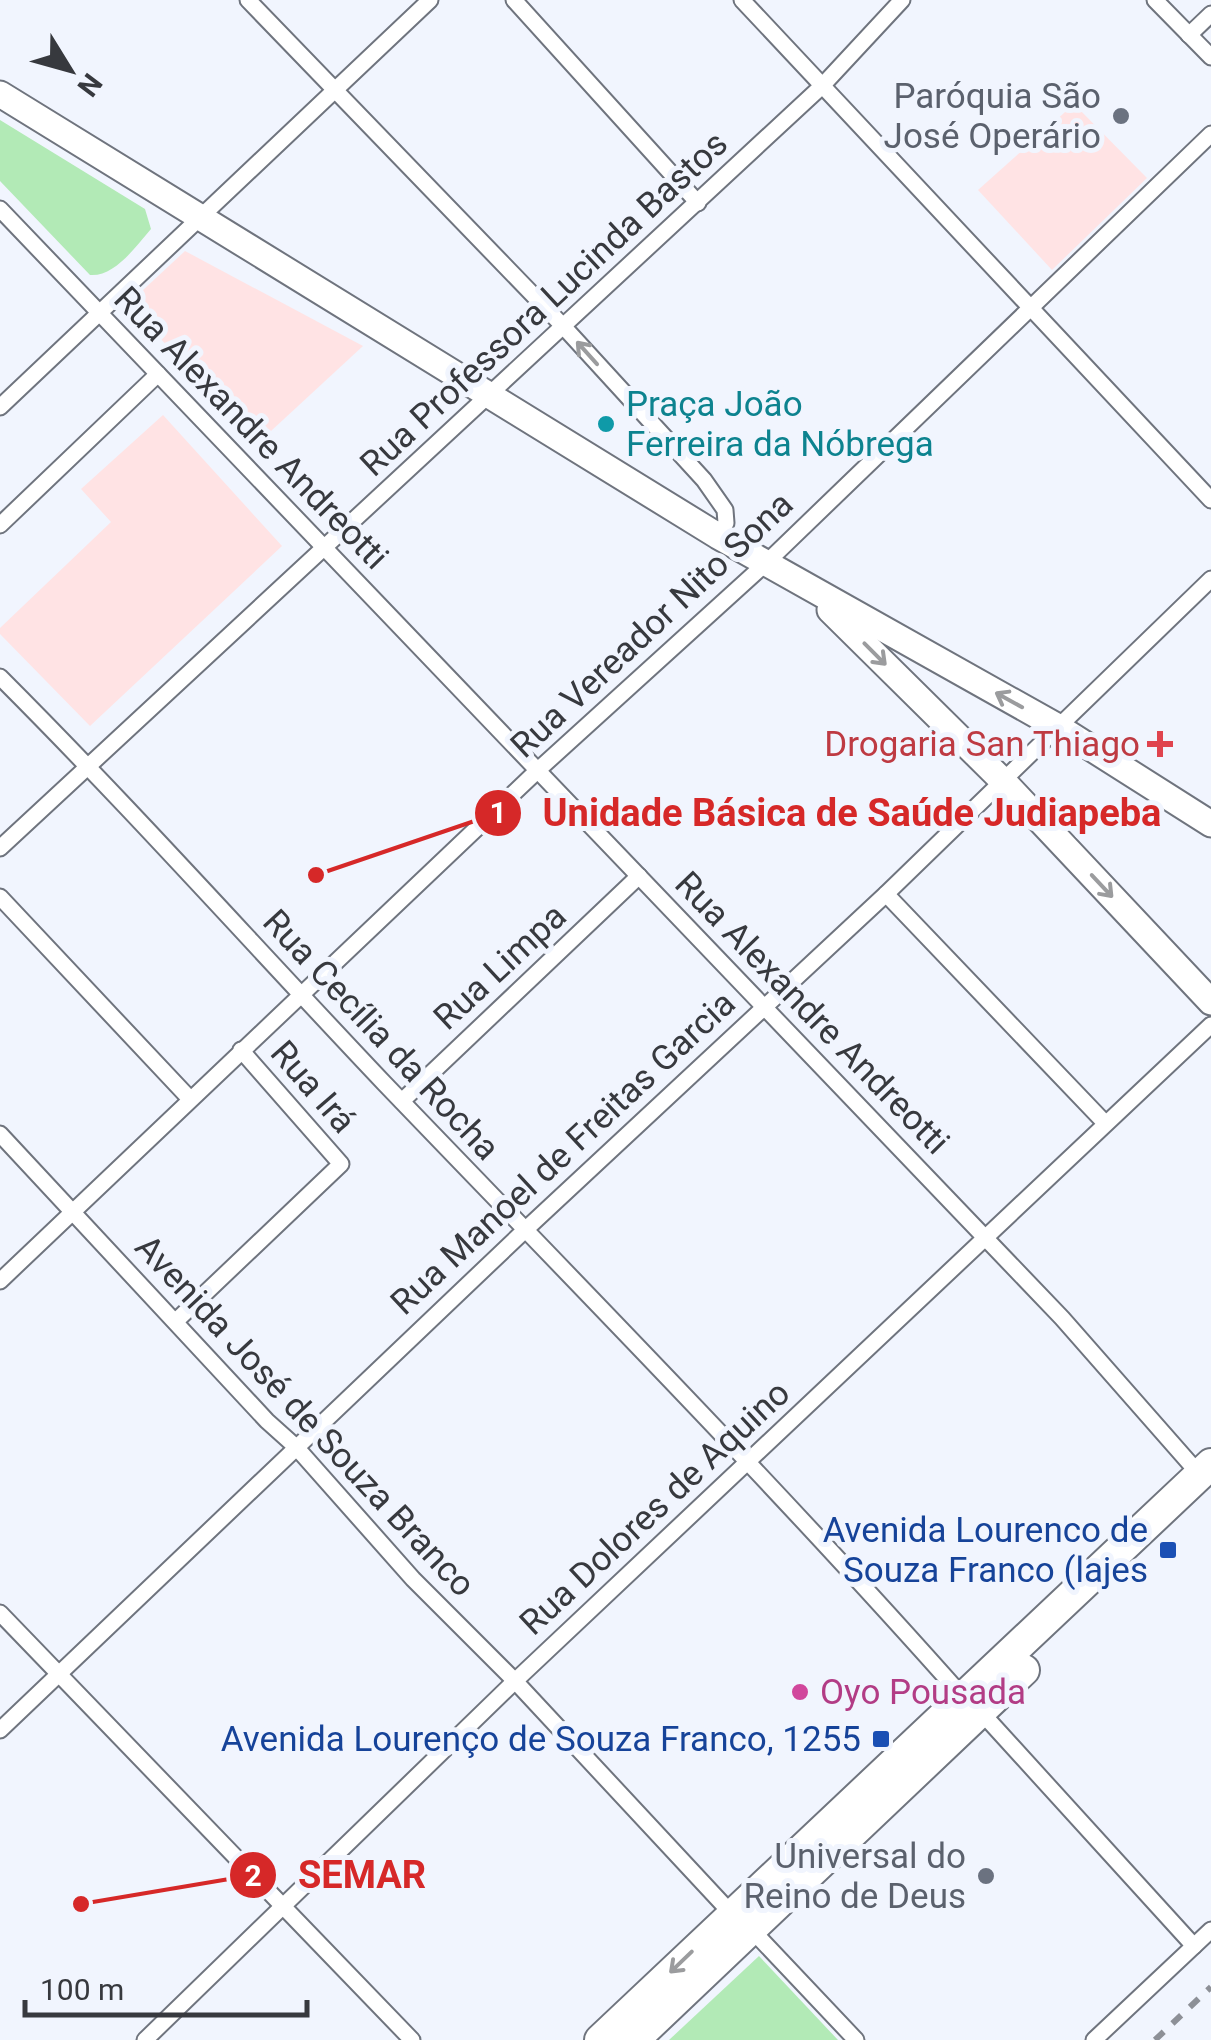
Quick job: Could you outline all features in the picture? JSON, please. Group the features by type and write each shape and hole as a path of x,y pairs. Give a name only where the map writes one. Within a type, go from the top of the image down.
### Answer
{"highway":[{"path":"616,2038 973,1705 1207,1477"}],"main road":[{"path":"0,94 718,536 1058,727 1211,824"},
{"path":"805,585 1003,781 1211,1002"}],"street":[{"path":"248,0 563,326 704,480 725,510 726,523 718,536"},
{"path":"0,407 430,0"},
{"path":"514,0 698,203"},
{"path":"742,0 1211,500"},
{"name":"Rua Professora Lucinda Bastos","path":"0,848 698,203 822,86 902,0"},
{"path":"1155,0 1211,57"},
{"path":"1190,35 1211,14"},
{"name":"Rua Vereador Nito Sona","path":"0,1281 538,770 766,563 1211,134"},
{"name":"Rua Alexandre Andreotti","path":"2,213 1062,1318 1207,1477"},
{"path":"0,524 158,374"},
{"name":"Rua Manoel de Freitas Garcia","path":"0,1730 886,894 1211,579"},
{"name":"Rua Cecília da Rocha","path":"0,677 90,767 300,994 850,1570 1194,1946"},
{"name":"Rua Limpa","path":"402,1101 639,876"},
{"path":"886,894 1104,1123"},
{"path":"0,896 190,1099"},
{"name":"Rua Dolores de Aquino","path":"145,2040 516,1681 1211,1025"},
{"name":"Rua Irá","path":"176,1321 341,1164 241,1050"},
{"name":"Avenida José de Souza Branco","path":"0,1134 296,1447 413,1579 516,1681 856,2040"},
{"path":"0,1613 412,2040"},
{"path":"1094,2040 1211,1930"}],"shaded area":[{"path":"1074,104 1147,178 1052,270 978,190"},
{"path":"185,251 363,346 258,443 128,304"},
{"path":"163,415 282,546 90,726 0,634 0,628 111,522 81,489"}],"green space":[{"path":"0,120 145,209 151,229 124,259 108,271 90,275 0,181"},
{"path":"759,1956 838,2040 669,2040"}],"railway":[{"path":"1155,2040 1211,1987"}],"place":[{"name":"Paróquia São José Operário","path":"1121,116"},
{"name":"Praça João Ferreira da Nóbrega","path":"606,424"},
{"name":"Drogaria San Thiago","path":"1160,744"},
{"name":"Unidade Básica de Saúde Judiapeba","path":"316,875"},
{"name":"Avenida Lourenco de Souza Franco (lajes","path":"1168,1550"},
{"name":"Oyo Pousada","path":"800,1692"},
{"name":"Avenida Lourenço de Souza Franco, 1255","path":"881,1739"},
{"name":"Universal do Reino de Deus","path":"986,1876"},
{"name":"SEMAR","path":"81,1904"}]}
